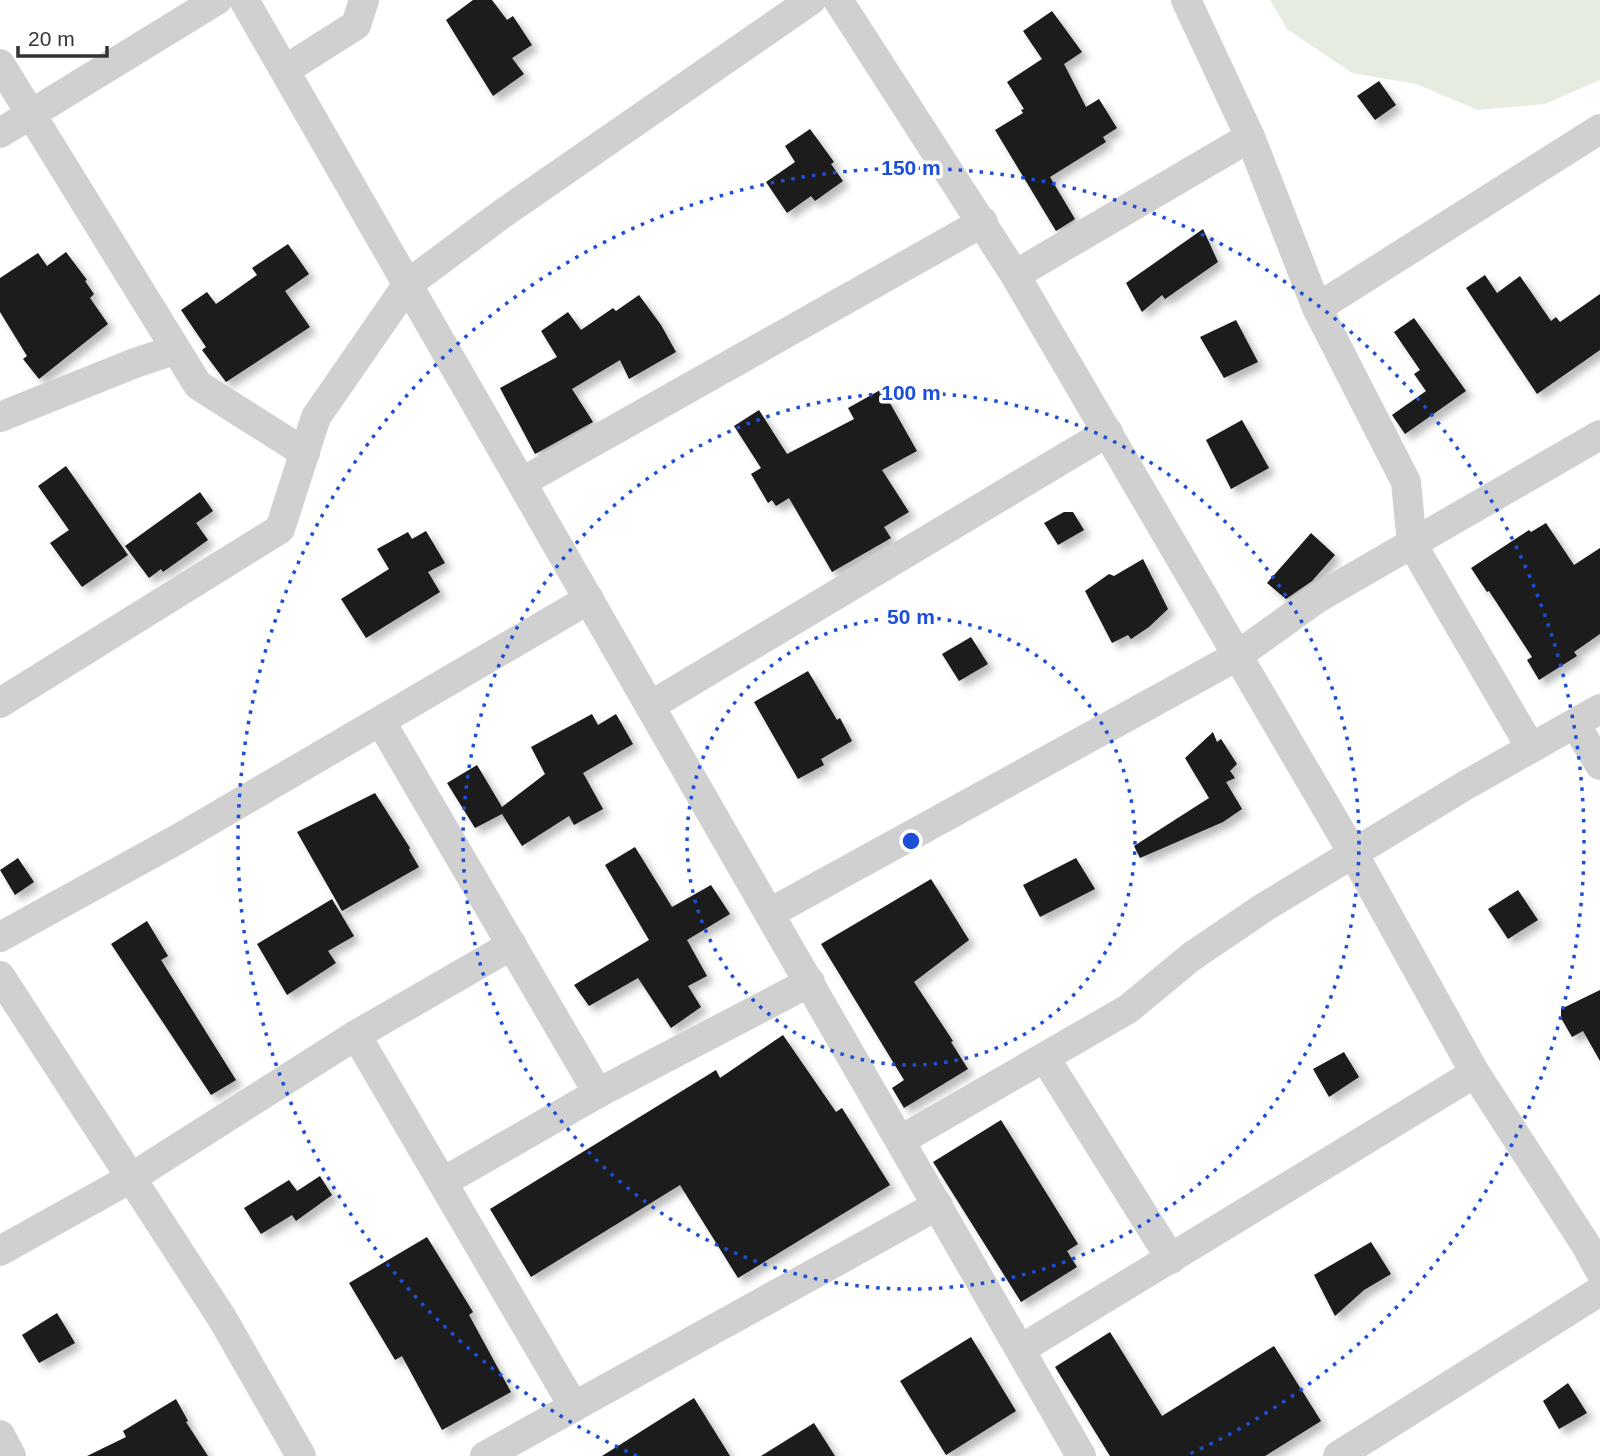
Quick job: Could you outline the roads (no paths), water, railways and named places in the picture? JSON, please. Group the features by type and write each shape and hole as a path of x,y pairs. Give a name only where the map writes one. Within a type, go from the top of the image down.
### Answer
{"street":[{"path":"0,133 217,0"},
{"path":"244,0 1082,1456"},
{"path":"285,70 356,24 364,0"},
{"path":"0,703 280,529 316,417 408,284 502,214 811,0"},
{"path":"838,0 1015,275 1353,853 1475,1073 1595,1251"},
{"path":"1186,0 1250,137 1317,309 1406,482 1412,544 1531,748"},
{"path":"0,64 198,385 305,453"},
{"path":"1317,309 1600,130"},
{"path":"1015,275 1250,137"},
{"path":"522,482 983,222"},
{"path":"0,417 174,350"},
{"path":"650,706 1108,432"},
{"path":"770,913 1237,656 1316,599 1600,435"},
{"path":"0,937 178,839 589,599"},
{"path":"901,1140 1128,1009 1191,957 1263,908 1600,709"},
{"path":"381,722 598,1093"},
{"path":"1575,724 1600,765"},
{"path":"0,1251 131,1178 356,1035 512,944"},
{"path":"0,976 222,1318 301,1456"},
{"path":"443,1182 598,1093 810,982"},
{"path":"356,1035 574,1406"},
{"path":"1045,1058 1171,1259"},
{"path":"1021,1349 1475,1073"},
{"path":"485,1456 938,1205"},
{"path":"1338,1456 1600,1291"},
{"path":"0,1435 11,1456"}]}
